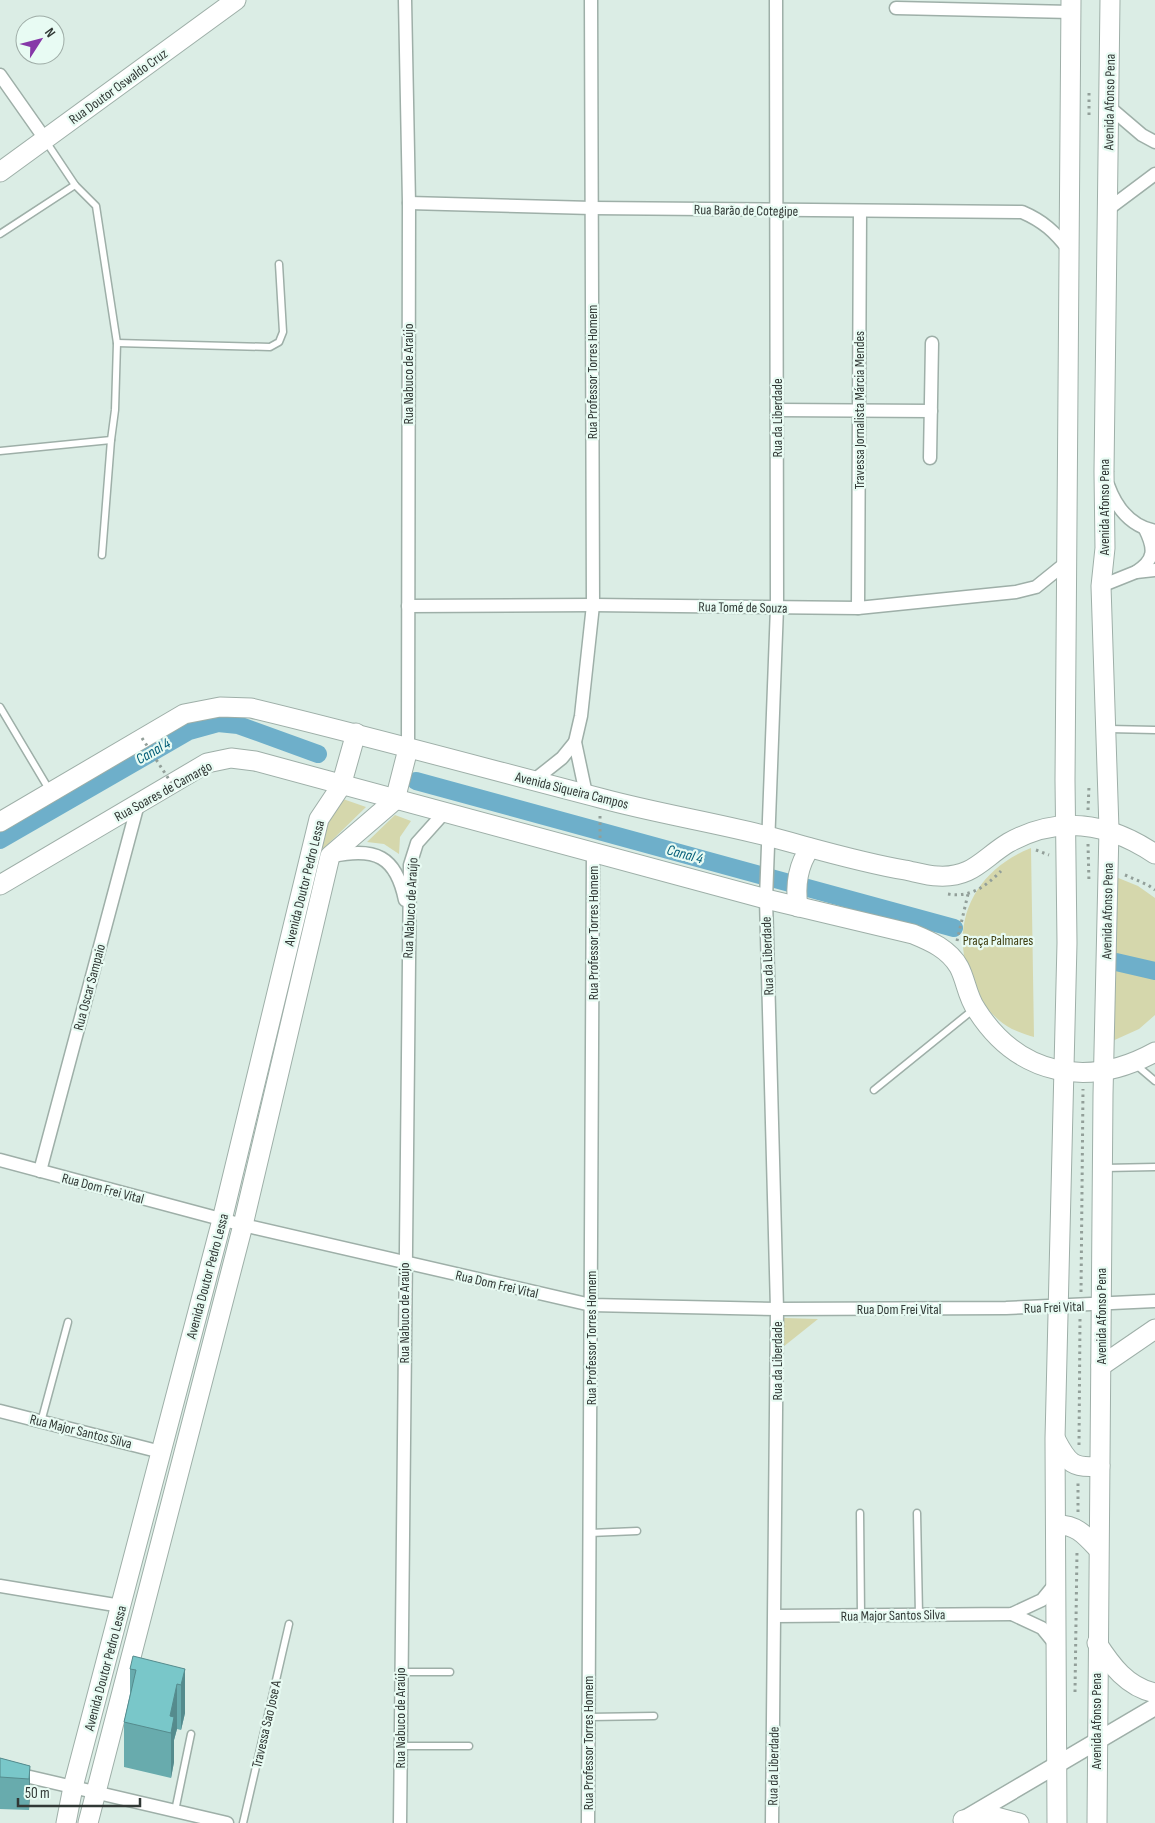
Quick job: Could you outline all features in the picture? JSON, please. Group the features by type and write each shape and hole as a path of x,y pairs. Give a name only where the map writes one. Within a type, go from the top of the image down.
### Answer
{"main road":[{"name":"Rua Doutor Oswaldo Cruz","path":"0,172 235,0"},
{"name":"Avenida Afonso Pena","path":"1097,1823 1096,1643 1108,829 1101,586 1105,548 1104,472 1110,0"},
{"path":"1057,1823 1055,1439 1062,1071 1067,943 1065,825 1071,6"},
{"name":"Avenida Siqueira Campos","path":"0,822 184,714 220,707 251,708 407,752 586,794 807,853 938,876 966,873 984,863 1008,844 1035,831 1065,825 1108,829 1134,840 1155,854"},
{"name":"Avenida Doutor Pedro Lessa","path":"66,1823 222,1220 319,819 343,779 354,738"},
{"path":"396,796 407,752"},
{"name":"Rua Soares de Camargo","path":"0,885 207,763 231,758 343,779"},
{"path":"343,779 396,796 442,814 597,847 766,892 797,898 913,934 939,946 950,955 959,967 975,1008 1004,1042 1041,1065 1062,1071 1084,1074 1103,1072 1134,1063 1155,1052"},
{"name":"Avenida Doutor Pedro Lessa","path":"88,1823 94,1792 243,1225 330,856 396,796"},
{"path":"797,898 807,853"},
{"path":"1101,1366 1155,1329"},
{"path":"1055,1439 1066,1460 1078,1467 1100,1466"},
{"path":"1056,1525 1067,1524 1078,1528 1098,1549"},
{"path":"1096,1643 1123,1677 1135,1686 1155,1693"},
{"path":"960,1822 996,1817 1019,1823"}],"street":[{"name":"Rua Nabuco de Araújo","path":"405,0 409,204 407,752"},
{"name":"Rua Professor Torres Homem","path":"586,794 575,742 581,716 592,605 591,0"},
{"name":"Rua da Liberdade","path":"772,1823 777,1309 766,842 777,607 776,0"},
{"path":"896,8 1071,6"},
{"path":"0,75 45,139"},
{"path":"1108,106 1142,136 1155,142"},
{"path":"1107,210 1155,174"},
{"name":"Rua Barão de Cotegipe","path":"409,204 860,212 1022,212 1039,220 1054,231 1068,249"},
{"name":"Travessa Jornalista Márcia Mendes","path":"858,608 860,212"},
{"path":"930,458 932,343"},
{"path":"777,410 931,411"},
{"path":"1101,586 1146,566 1152,553 1150,530 1128,518 1115,503 1104,472"},
{"name":"Rua Tomé de Souza","path":"408,606 592,605 858,608 1016,592 1036,587 1067,562"},
{"path":"1136,572 1155,570"},
{"name":"Rua Professor Torres Homem","path":"533,781 562,758 575,742"},
{"name":"Rua Oscar Sampaio","path":"40,1171 138,804"},
{"name":"Rua Nabuco de Araújo","path":"400,1823 408,917 412,852 417,843 442,814"},
{"name":"Rua Professor Torres Homem","path":"588,1823 591,1305 597,847"},
{"name":"Avenida Doutor Pedro Lessa","path":"330,856 360,852 374,854 388,862 396,872 408,917"},
{"name":"Rua Dom Frei Vital","path":"0,1160 222,1220 591,1305 777,1309 1006,1308"},
{"name":"Rua Frei Vital","path":"1006,1308 1155,1301"},
{"name":"Rua Major Santos Silva","path":"0,1411 161,1452"},
{"name":"Rua Major Santos Silva","path":"775,1616 1012,1614 1042,1600 1055,1584"},
{"path":"0,1586 121,1606"},
{"name":"Rua Major Santos Silva","path":"1012,1614 1042,1628 1055,1644"},
{"path":"960,1822 1155,1707"},
{"path":"0,1770 223,1823"}],"lane":[{"path":"45,139 74,185 96,206 117,343 115,410 102,555"},
{"path":"0,234 74,185"},
{"path":"117,343 270,347 279,342 282,332 279,264"},
{"path":"0,451 111,440"},
{"path":"0,707 50,792"},
{"path":"1106,729 1155,730"},
{"path":"874,1090 975,1008"},
{"path":"1134,1063 1155,1081"},
{"path":"1102,1168 1155,1167"},
{"path":"41,1422 68,1322"},
{"path":"860,1513 861,1615"},
{"path":"917,1514 919,1615"},
{"path":"590,1533 637,1531"},
{"name":"Travessa Sao Jose A","path":"244,1823 289,1624"},
{"path":"401,1672 450,1672"},
{"path":"588,1717 654,1716"},
{"path":"175,1811 191,1734"},
{"path":"400,1746 469,1746"}],"path":[{"path":"142,738 172,784"},
{"path":"597,847 600,808"},
{"path":"959,936 968,895"},
{"path":"1075,1696 1084,1074"}],"green space":[{"path":"343,799 366,807 322,850 327,819"},
{"path":"395,815 411,821 400,837 399,854 384,844 367,842"},
{"name":"Praça Palmares","path":"1031,848 1034,1037 1005,1025 982,1002 971,980 965,959 963,938 965,919 971,901 981,884 1011,858"},
{"path":"1111,875 1138,886 1155,898 1155,964 1111,954"},
{"path":"1110,964 1155,974 1155,1015 1139,1029 1108,1043"},
{"path":"784,1318 818,1319 783,1347"}],"building":[{"path":"133,1656 185,1669 181,1685 177,1684 170,1716 174,1717 171,1733 124,1722 136,1670 130,1669"},
{"path":"0,1758 30,1766 29,1779 0,1777"}],"waterway":[{"name":"Canal 4","path":"0,840 189,731 218,723 238,725 318,754"},
{"name":"Canal 4","path":"416,781 954,928"},
{"name":"Canal 4","path":"1116,962 1155,971"}]}
